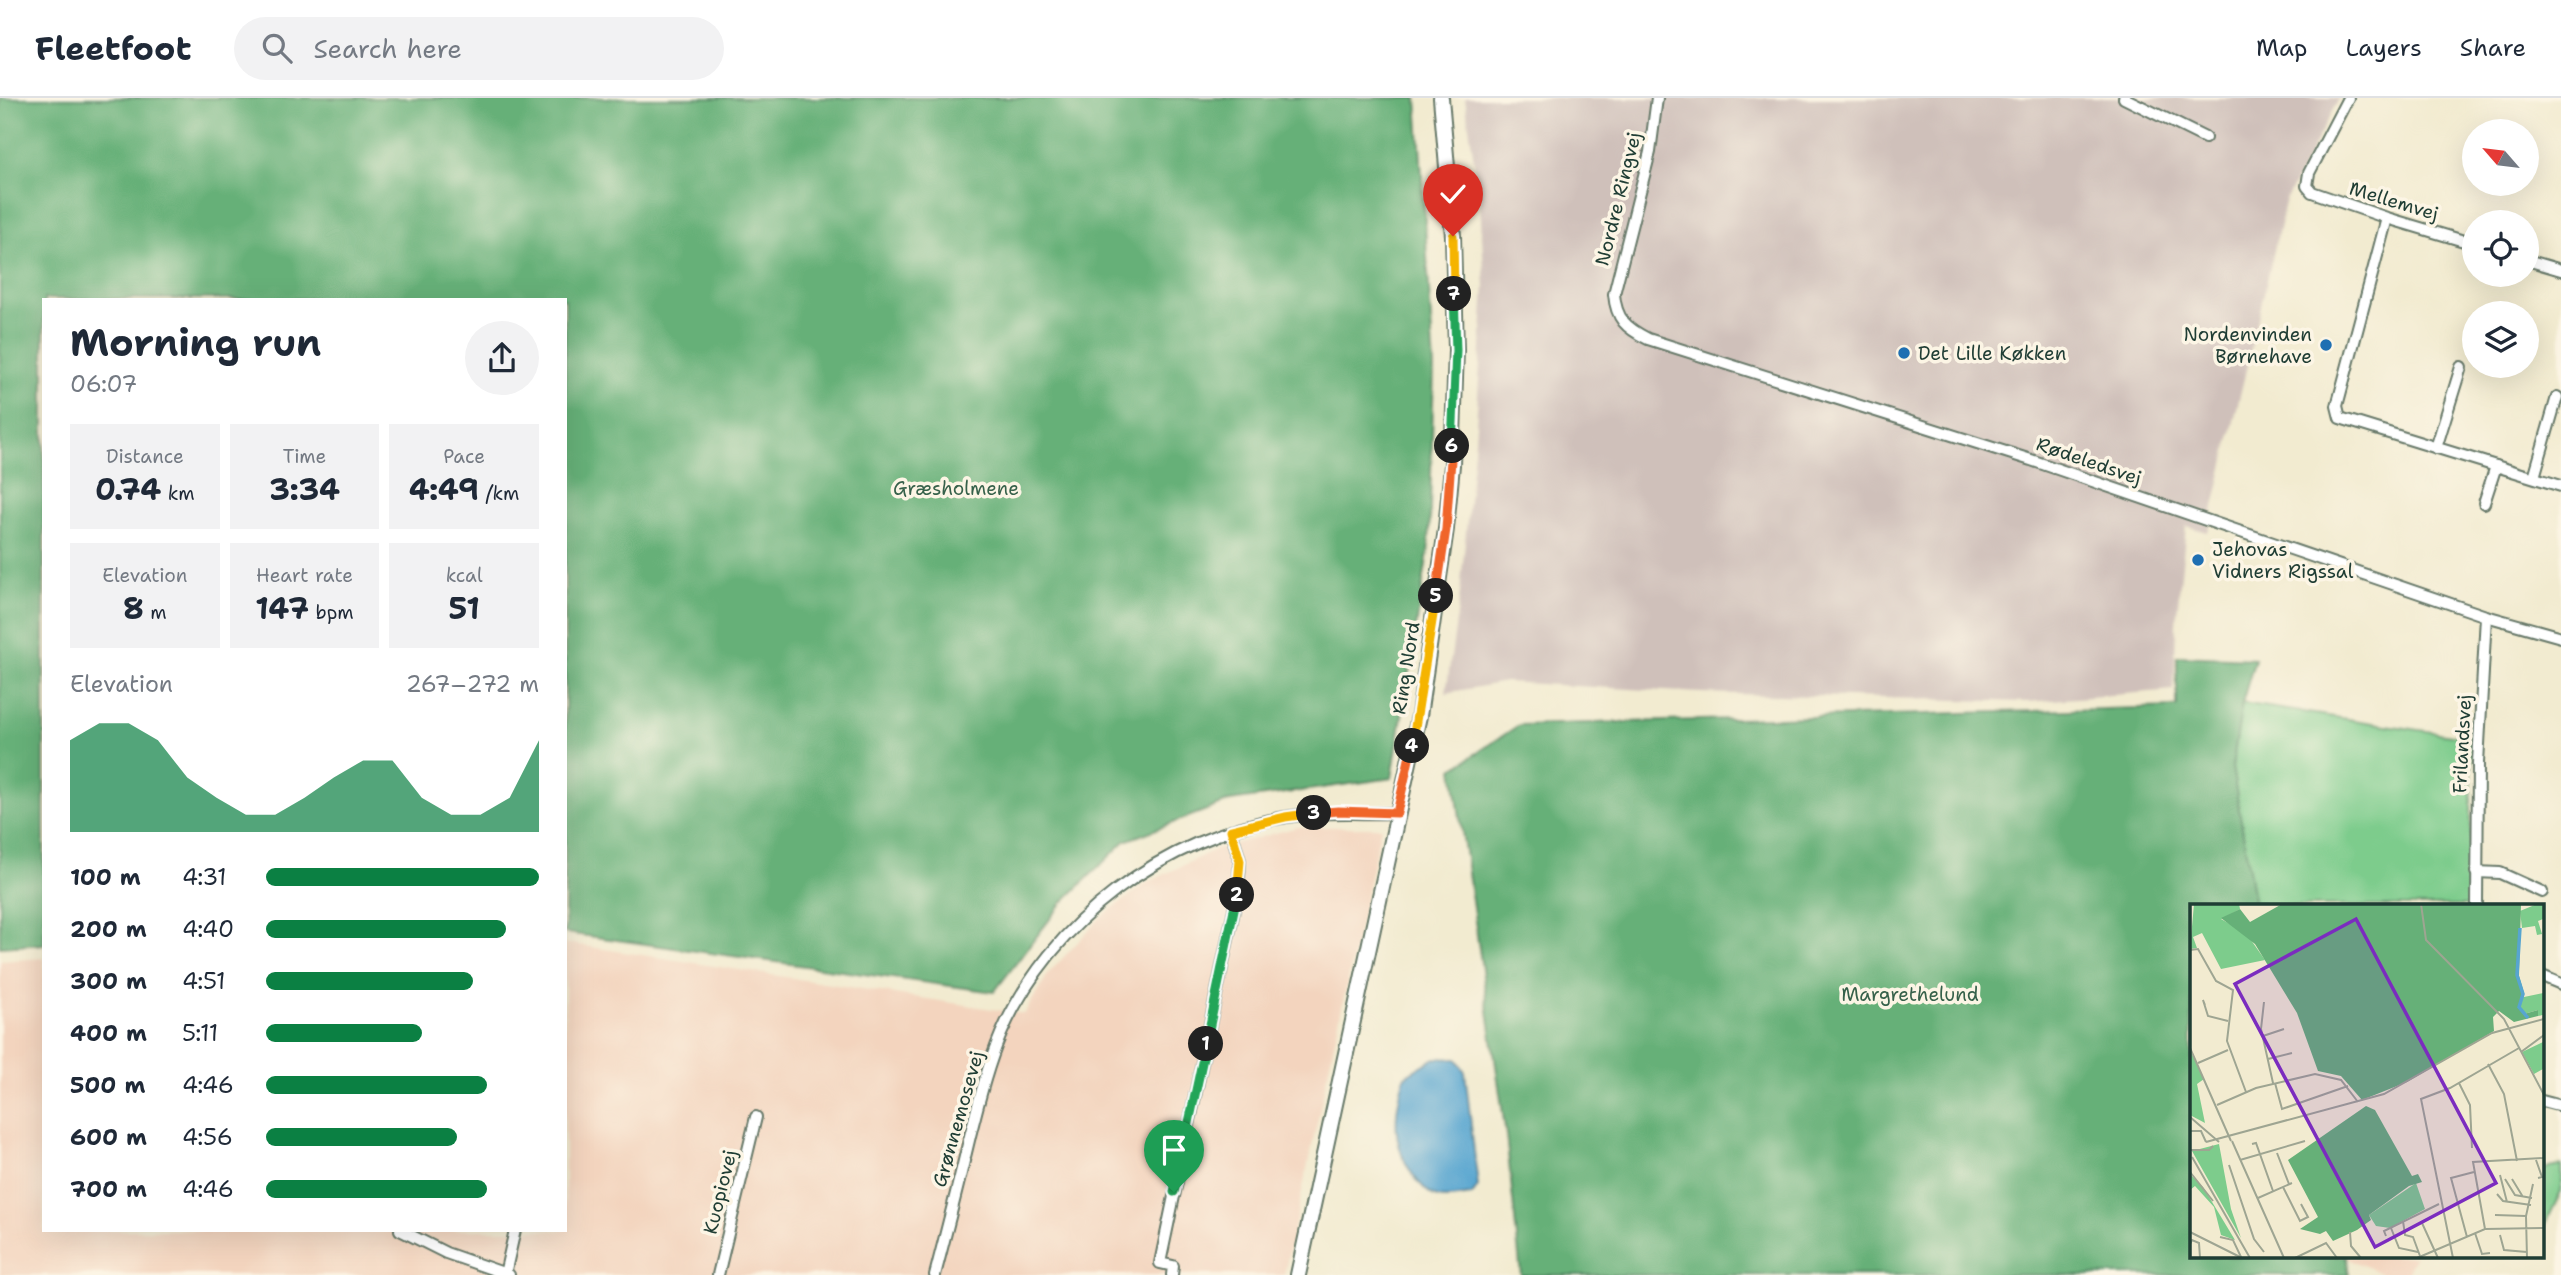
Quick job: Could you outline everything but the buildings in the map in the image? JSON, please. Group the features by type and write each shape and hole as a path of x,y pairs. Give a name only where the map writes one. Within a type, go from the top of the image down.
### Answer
{"main road":[{"name":"Ring Nord","path":"1298,1275 1419,716 1446,529 1452,465 1456,350 1453,236 1441,98"}],"street":[{"name":"Nordre Ringvej","path":"1615,309 1615,281 1650,152 1657,98"},
{"path":"2124,98 2205,138"},
{"name":"Mellemvej","path":"2348,98 2309,173 2307,186 2320,196 2462,240"},
{"path":"2387,218 2337,406 2340,418 2561,486"},
{"path":"2539,264 2561,270"},
{"name":"Rødeledsvej","path":"1615,309 1626,327 1648,339 2031,460 2486,616 2561,637"},
{"path":"2437,448 2461,367"},
{"path":"2534,477 2557,397"},
{"path":"2484,503 2496,466"},
{"name":"Frilandsvej","path":"2477,904 2478,763 2486,616"},
{"name":"Grønnemosevej","path":"935,1275 988,1069 1002,1033 1024,992 1078,924 1123,884 1177,853 1231,830 1285,817 1316,813 1397,813"},
{"path":"1172,1275 1173,1266 1160,1263 1238,891 1240,861 1231,830"},
{"path":"2476,873 2500,873 2542,892"},
{"path":"2544,977 2561,984"},
{"path":"2544,1102 2556,1107 2561,1106"},
{"name":"Kuopiovej","path":"718,1275 756,1117"},
{"path":"404,1232 446,1254 507,1275 516,1232"}],"shaded area":[{"path":"1465,98 2339,98 2286,199 2208,532 2186,526 2176,623 2174,690 2028,702 1700,693 1505,682 1446,693 1460,593 1475,440 1485,287 1480,203"},
{"path":"1298,827 1381,827 1284,1275 0,1275 0,961 42,958 42,1232 567,1232 567,943 1024,1014 1048,974 1100,918 1145,884 1216,849"},
{"path":"2347,1258 2414,1258 2406,1275 2385,1275"}],"green space":[{"name":"Græsholmene","path":"0,98 1417,98 1434,367 1429,546 1392,778 1230,801 1125,841 1063,902 994,992 567,933 567,298 42,298 42,944 0,947"},
{"name":"Margrethelund","path":"2177,656 2255,659 2242,703 2232,767 2255,904 2190,904 2190,1258 2346,1258 2349,1275 1521,1275 1506,1135 1453,769 1519,725 2177,707"},
{"path":"2242,703 2472,738 2470,904 2255,904 2232,767"},
{"path":"2561,1166 2561,1192 2544,1227 2544,1169"}],"water":[{"path":"1435,1058 1457,1059 1465,1072 1478,1186 1472,1195 1446,1198 1435,1196 1417,1180 1402,1156 1397,1117 1405,1076"}],"place":[{"name":"Nordenvinden Børnehave","path":"2326,345"},
{"name":"Det Lille Køkken","path":"1904,353"},
{"name":"Jehovas Vidners Rigssal","path":"2198,560"}],"route":[{"path":"1174,1192 1238,891 1240,861 1231,830 1285,817 1338,811 1397,813 1419,716 1446,529 1452,465 1456,350 1453,236"}]}
